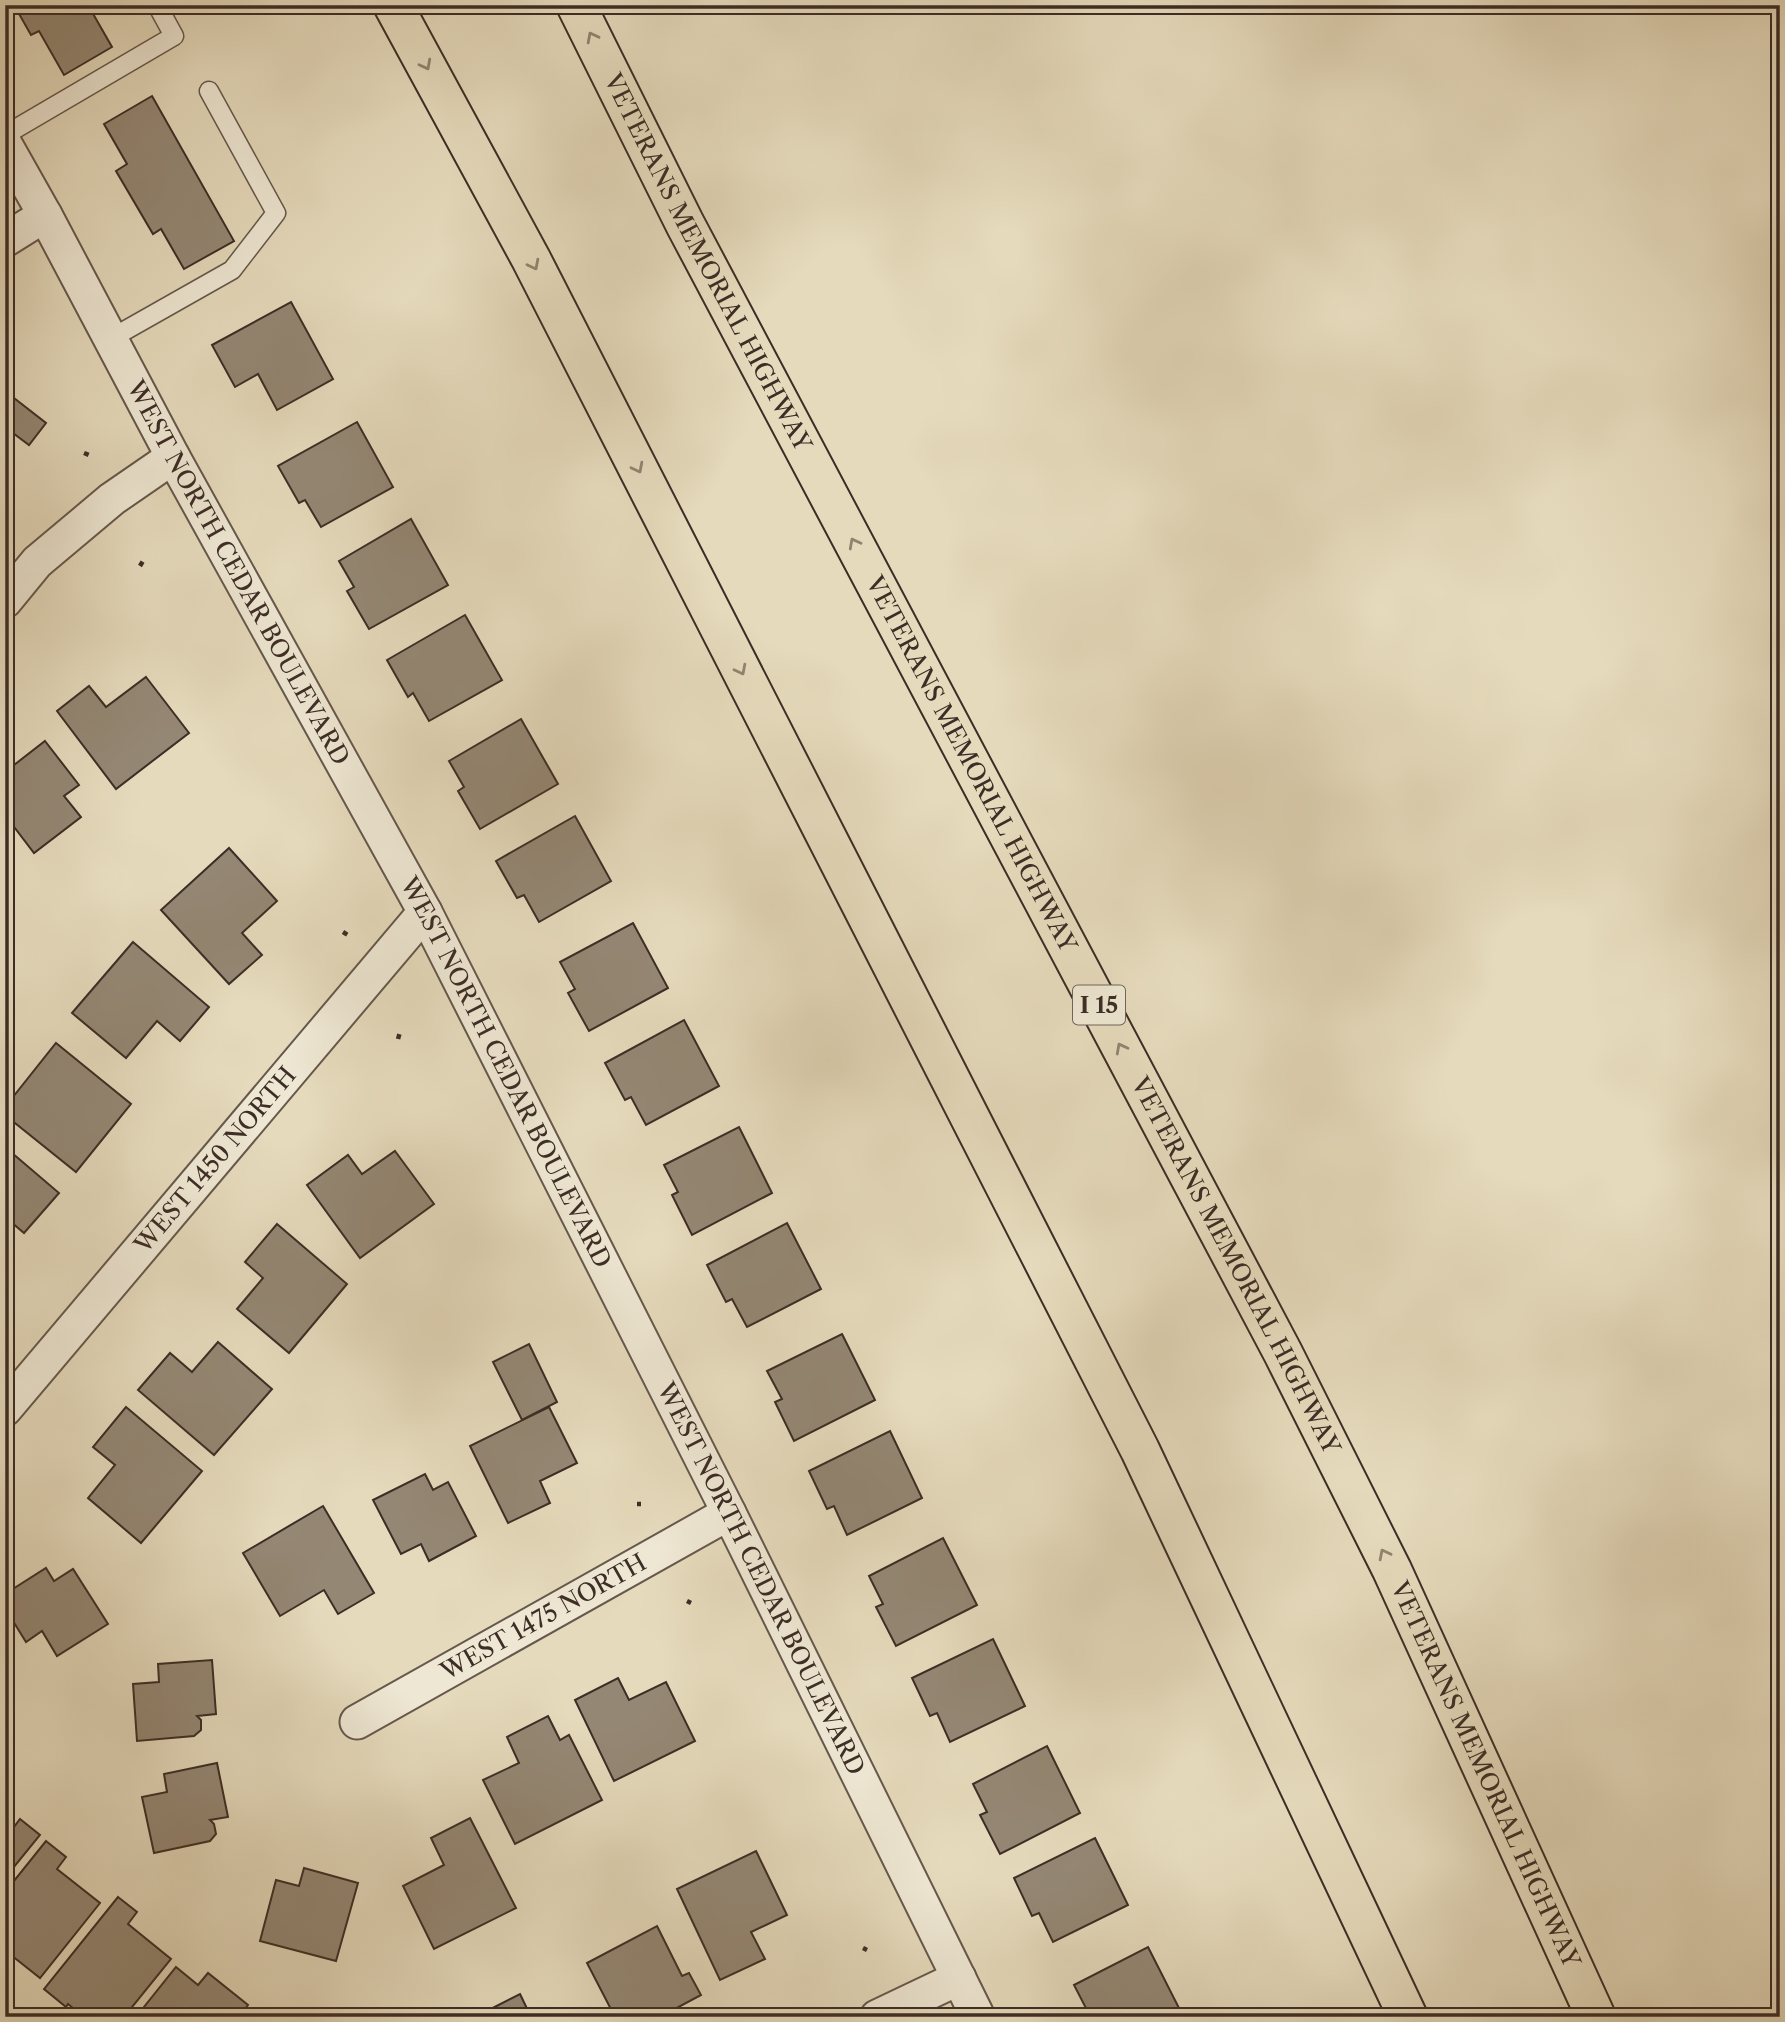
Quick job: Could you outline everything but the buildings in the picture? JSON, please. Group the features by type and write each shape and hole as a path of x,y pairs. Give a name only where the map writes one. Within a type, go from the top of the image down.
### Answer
{"highway":[{"path":"393,5 531,259 1140,1450 1408,2017"},
{"name":"VETERANS MEMORIAL HIGHWAY","path":"576,5 685,224 1289,1365 1392,1570 1596,2017"}],"street":[{"name":"WEST NORTH CEDAR BOULEVARD","path":"5,144 173,457 425,912 729,1513 978,2017"},
{"path":"5,240 45,215"},
{"path":"5,601 37,562 112,499 173,457"},
{"name":"WEST 1450 NORTH","path":"5,1409 425,912"},
{"name":"WEST 1475 NORTH","path":"356,1722 729,1513"},
{"path":"877,2017 959,1978"}],"lane":[{"path":"5,135 174,36 157,5"},
{"path":"110,339 232,270 276,213 209,91"}]}
